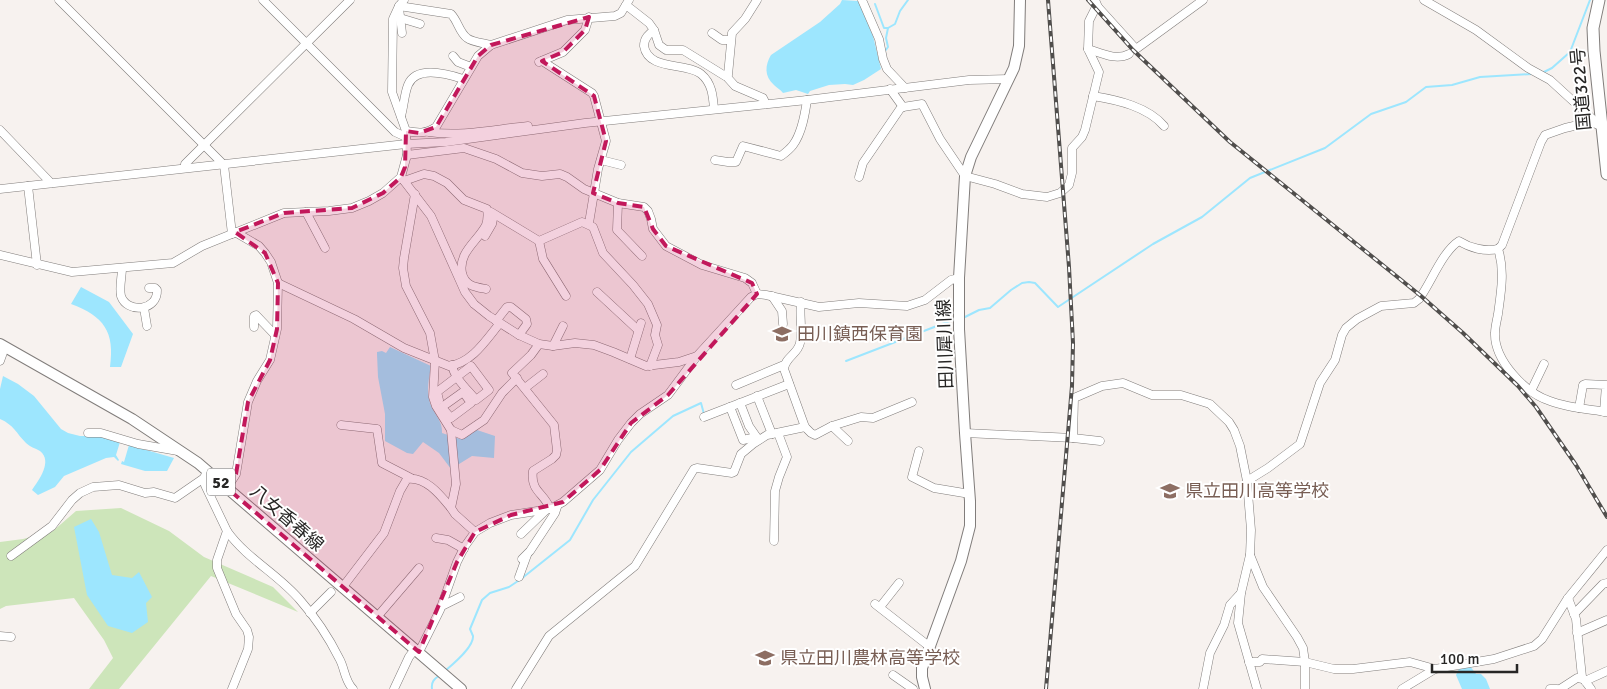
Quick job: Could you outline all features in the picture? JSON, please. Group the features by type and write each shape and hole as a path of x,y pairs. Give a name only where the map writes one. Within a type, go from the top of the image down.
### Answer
{"highway":[{"name":"国道322号","path":"1599,0 1594,28 1607,174"}],"main road":[{"name":"田川犀川線","path":"924,689 922,668 966,546 970,526 970,494 964,433 959,278 964,176 971,157 1014,68 1019,46 1020,0"},
{"name":"八女香春線","path":"3,345 132,419 180,451 206,474 227,488 462,689"}],"street":[{"path":"59,0 224,165 233,233"},
{"path":"263,0 396,132 406,137 446,142 600,119"},
{"path":"185,168 185,164 350,0"},
{"path":"726,76 728,75 732,32 746,19 757,0"},
{"path":"862,0 879,39 886,69 905,88"},
{"path":"1097,3 1136,49 1203,0"},
{"path":"1424,0 1490,39 1533,71 1550,80 1604,132"},
{"path":"429,132 441,120 478,56 490,45 566,20 615,16 621,13 628,2 654,30 659,45 666,50 683,50 726,76 735,86 763,98 766,104"},
{"path":"401,3 451,14 468,39 490,45"},
{"path":"401,3 402,33"},
{"path":"401,3 393,19 392,92 406,137 408,155 403,179"},
{"path":"859,177 863,163 903,107 922,104 940,139 964,176 1035,197 1047,197 1060,193 1069,186 1072,173 1072,148 1082,138 1099,72 1088,49 1088,21 1097,3"},
{"path":"589,17 585,30 563,52 540,62 592,93 600,119 606,141 593,193 589,224"},
{"path":"400,18 420,24"},
{"path":"654,30 647,36 644,42 650,57 656,61 694,70 702,74 713,91 714,109"},
{"path":"712,33 722,40 730,40"},
{"path":"1088,49 1112,57 1122,58 1129,54"},
{"path":"454,56 458,62 471,67"},
{"path":"401,116 408,86 414,78 434,72 463,79"},
{"path":"0,189 224,165 429,132 460,134 807,100 969,80 1009,79"},
{"path":"890,90 903,107"},
{"path":"1093,96 1124,103 1139,109 1158,119 1164,126"},
{"path":"716,160 736,162 743,146 781,156 793,146 806,114 807,100"},
{"path":"1246,481 1268,468 1300,444 1320,383 1335,360 1342,335 1346,328 1356,319 1381,306 1414,303 1419,299 1446,255 1459,241 1470,248 1498,249 1502,244 1540,142 1545,134 1591,122 1604,132"},
{"path":"0,130 51,183"},
{"path":"408,155 464,148 470,149 496,159 522,173 542,176 560,174 593,193 618,203 644,207 648,211 653,229 666,246 702,265 745,278 752,283 757,294"},
{"path":"601,160 621,165"},
{"path":"0,255 72,272 173,263 202,246 284,213 352,208 369,201 403,179 424,174 434,176 447,183 464,200 489,211 539,241 543,259 566,296"},
{"path":"403,179 431,216 465,292 474,304 519,335 539,344 553,346 575,343 594,345 646,366 680,362 697,356"},
{"path":"28,186 37,264"},
{"path":"416,194 403,268 406,286 430,333 435,361 433,397 451,432 456,484 451,508"},
{"path":"618,203 617,230 642,256"},
{"path":"485,236 492,224 489,211"},
{"path":"455,270 487,223 489,211"},
{"path":"306,212 325,248"},
{"path":"539,241 582,222 593,227 602,253 633,285 648,304 657,325 655,335 658,345 650,366"},
{"path":"227,488 236,474 248,402 257,381 270,360 275,335 278,283 271,262 265,252 259,246 233,233"},
{"path":"1498,249 1502,276 1495,333 1496,344 1502,361 1531,391 1549,401 1580,408 1606,412 1606,385 1582,385 1580,408"},
{"path":"462,262 463,278 468,285 486,289"},
{"path":"122,268 121,297 130,306 144,308 151,304 158,296 158,290 149,288"},
{"path":"521,534 600,470 631,423 640,414 668,395 697,356 751,297 757,294 820,306 866,303 907,306 925,300 950,280 959,278"},
{"path":"278,283 354,319 404,348 435,361 452,365 465,361 472,355 498,322 507,307 511,307 526,319 526,324 519,335"},
{"path":"597,292 640,327 630,359"},
{"path":"772,296 782,310 783,324"},
{"path":"736,385 784,365 798,349 801,341 801,302"},
{"path":"144,308 147,326"},
{"path":"254,327 254,316 256,315 275,335"},
{"path":"553,346 563,326"},
{"path":"519,577 524,556 555,513 548,502 536,490 532,475 533,471 552,459 556,454 554,425 512,373 531,355 539,344"},
{"path":"0,361 3,345"},
{"path":"1531,391 1544,364"},
{"path":"442,407 437,392 458,377 472,366 489,390 476,400 466,388 458,377 453,371 452,365"},
{"path":"784,365 805,427 810,433 815,435 832,426 861,417 873,418 912,402"},
{"path":"525,388 543,374"},
{"path":"466,388 480,378"},
{"path":"451,432 462,435 478,425 484,420 502,393 517,378"},
{"path":"1073,438 1074,398 1102,386 1123,383 1152,395 1181,395 1195,398 1210,404 1229,422 1240,446 1251,530 1250,555 1238,623 1257,689"},
{"path":"704,417 789,384"},
{"path":"757,396 787,457 775,491 774,541"},
{"path":"740,403 749,426 757,439"},
{"path":"730,407 743,440 757,439 805,427"},
{"path":"341,425 377,429 382,463 436,490 455,514 476,532"},
{"path":"832,426 848,441"},
{"path":"88,433 101,433 138,444 180,451"},
{"path":"964,433 1073,438 1100,442"},
{"path":"516,689 549,636 635,566 694,469 732,473 741,454 757,439"},
{"path":"919,451 912,477 934,488 970,494"},
{"path":"206,474 205,485 227,532 236,544 253,560 287,585 310,613 339,658 346,679 352,689"},
{"path":"11,556 52,526 72,500 80,493 93,487 119,485 174,498 206,474"},
{"path":"342,588 384,533 400,491 407,479 410,478"},
{"path":"394,689 409,657 417,651 442,606 457,562 476,532 490,523 511,516 551,508"},
{"path":"227,532 217,568 236,614 247,630 249,637 248,649 232,689"},
{"path":"436,538 448,540 464,549"},
{"path":"1402,689 1434,669 1494,659 1534,646 1542,639 1568,598 1607,550"},
{"path":"1250,555 1263,587 1303,648 1305,689"},
{"path":"377,617 419,568"},
{"path":"1574,614 1607,582"},
{"path":"900,583 877,606 930,647"},
{"path":"310,613 331,592"},
{"path":"1203,689 1210,653 1224,625 1230,605 1242,593"},
{"path":"442,606 460,597"},
{"path":"1568,598 1574,614 1584,680 1591,689"},
{"path":"1577,633 1607,620"},
{"path":"0,636 11,637"},
{"path":"1249,662 1260,662 1262,660 1305,662 1334,668 1353,669 1410,662 1434,669"},
{"path":"1550,689 1558,689 1577,678 1584,680 1607,671"},
{"path":"893,675 913,689"}],"highlighted area":[{"path":"589,17 585,30 563,52 542,61 594,96 606,141 593,193 618,203 644,207 653,229 666,246 752,283 757,294 668,395 631,423 600,470 563,502 511,515 475,532 457,562 419,652 227,488 236,474 248,402 270,360 277,329 278,283 265,253 235,232 284,213 352,208 383,193 401,177 405,167 406,131 419,133 436,127 478,56 491,45"}],"green space":[{"path":"121,508 169,531 204,557 273,587 298,612 211,576 119,689 89,689 113,658 104,640 74,598 6,606 0,609 0,542 23,539 53,531 76,511"}],"water":[{"path":"842,0 858,1 873,36 881,69 853,85 829,85 810,91 808,94 796,90 783,93 768,78 766,70 771,55 820,22"},
{"path":"81,287 109,302 133,334 121,367 110,367 111,344 105,327 92,314 71,304"},
{"path":"390,347 431,366 428,394 430,403 441,425 442,433 460,439 477,430 495,436 494,458 472,456 451,469 439,453 423,442 413,454 407,453 385,441 385,414 378,377 377,352 382,351 386,353"},
{"path":"3,376 34,396 61,429 68,433 80,436 105,436 120,442 116,455 119,460 114,457 106,458 64,476 55,487 38,495 32,490 44,471 44,455 28,444 5,421 0,419 0,389"},
{"path":"129,445 174,458 167,471 145,471 121,464 122,461 124,462"},
{"path":"91,519 99,532 112,575 132,578 139,572 152,597 146,603 148,622 132,633 108,626 87,595 74,527"},
{"path":"1470,666 1476,674 1481,674 1486,679 1490,689 1462,689 1456,675 1459,669"}],"waterway":[{"path":"885,51 888,47 886,38 888,28 895,24 900,11 908,0"},
{"path":"1542,73 1552,68 1570,52 1590,0"},
{"path":"875,4 884,28 888,28"},
{"path":"965,317 979,310 990,308 1011,290 1022,283 1029,282 1035,283 1058,307 1153,244 1202,217 1250,178 1325,148 1371,114 1406,102 1426,87 1452,85 1480,77 1532,74"},
{"path":"846,361 955,319"},
{"path":"445,671 470,645 473,636 470,629 482,600 490,593 509,587 521,579 570,540 593,500 631,452 673,416 701,403 704,414"},
{"path":"432,689 433,681 440,675"}],"railway":[{"path":"1046,689 1072,386 1073,343 1069,267 1048,0"},
{"path":"1088,0 1133,50 1230,142 1421,296 1518,386 1536,407 1576,465 1607,517"}],"place":[{"name":"田川鎮西保育園","path":"782,334"},
{"name":"県立田川高等学校","path":"1170,491"},
{"name":"県立田川農林高等学校","path":"765,658"}]}
